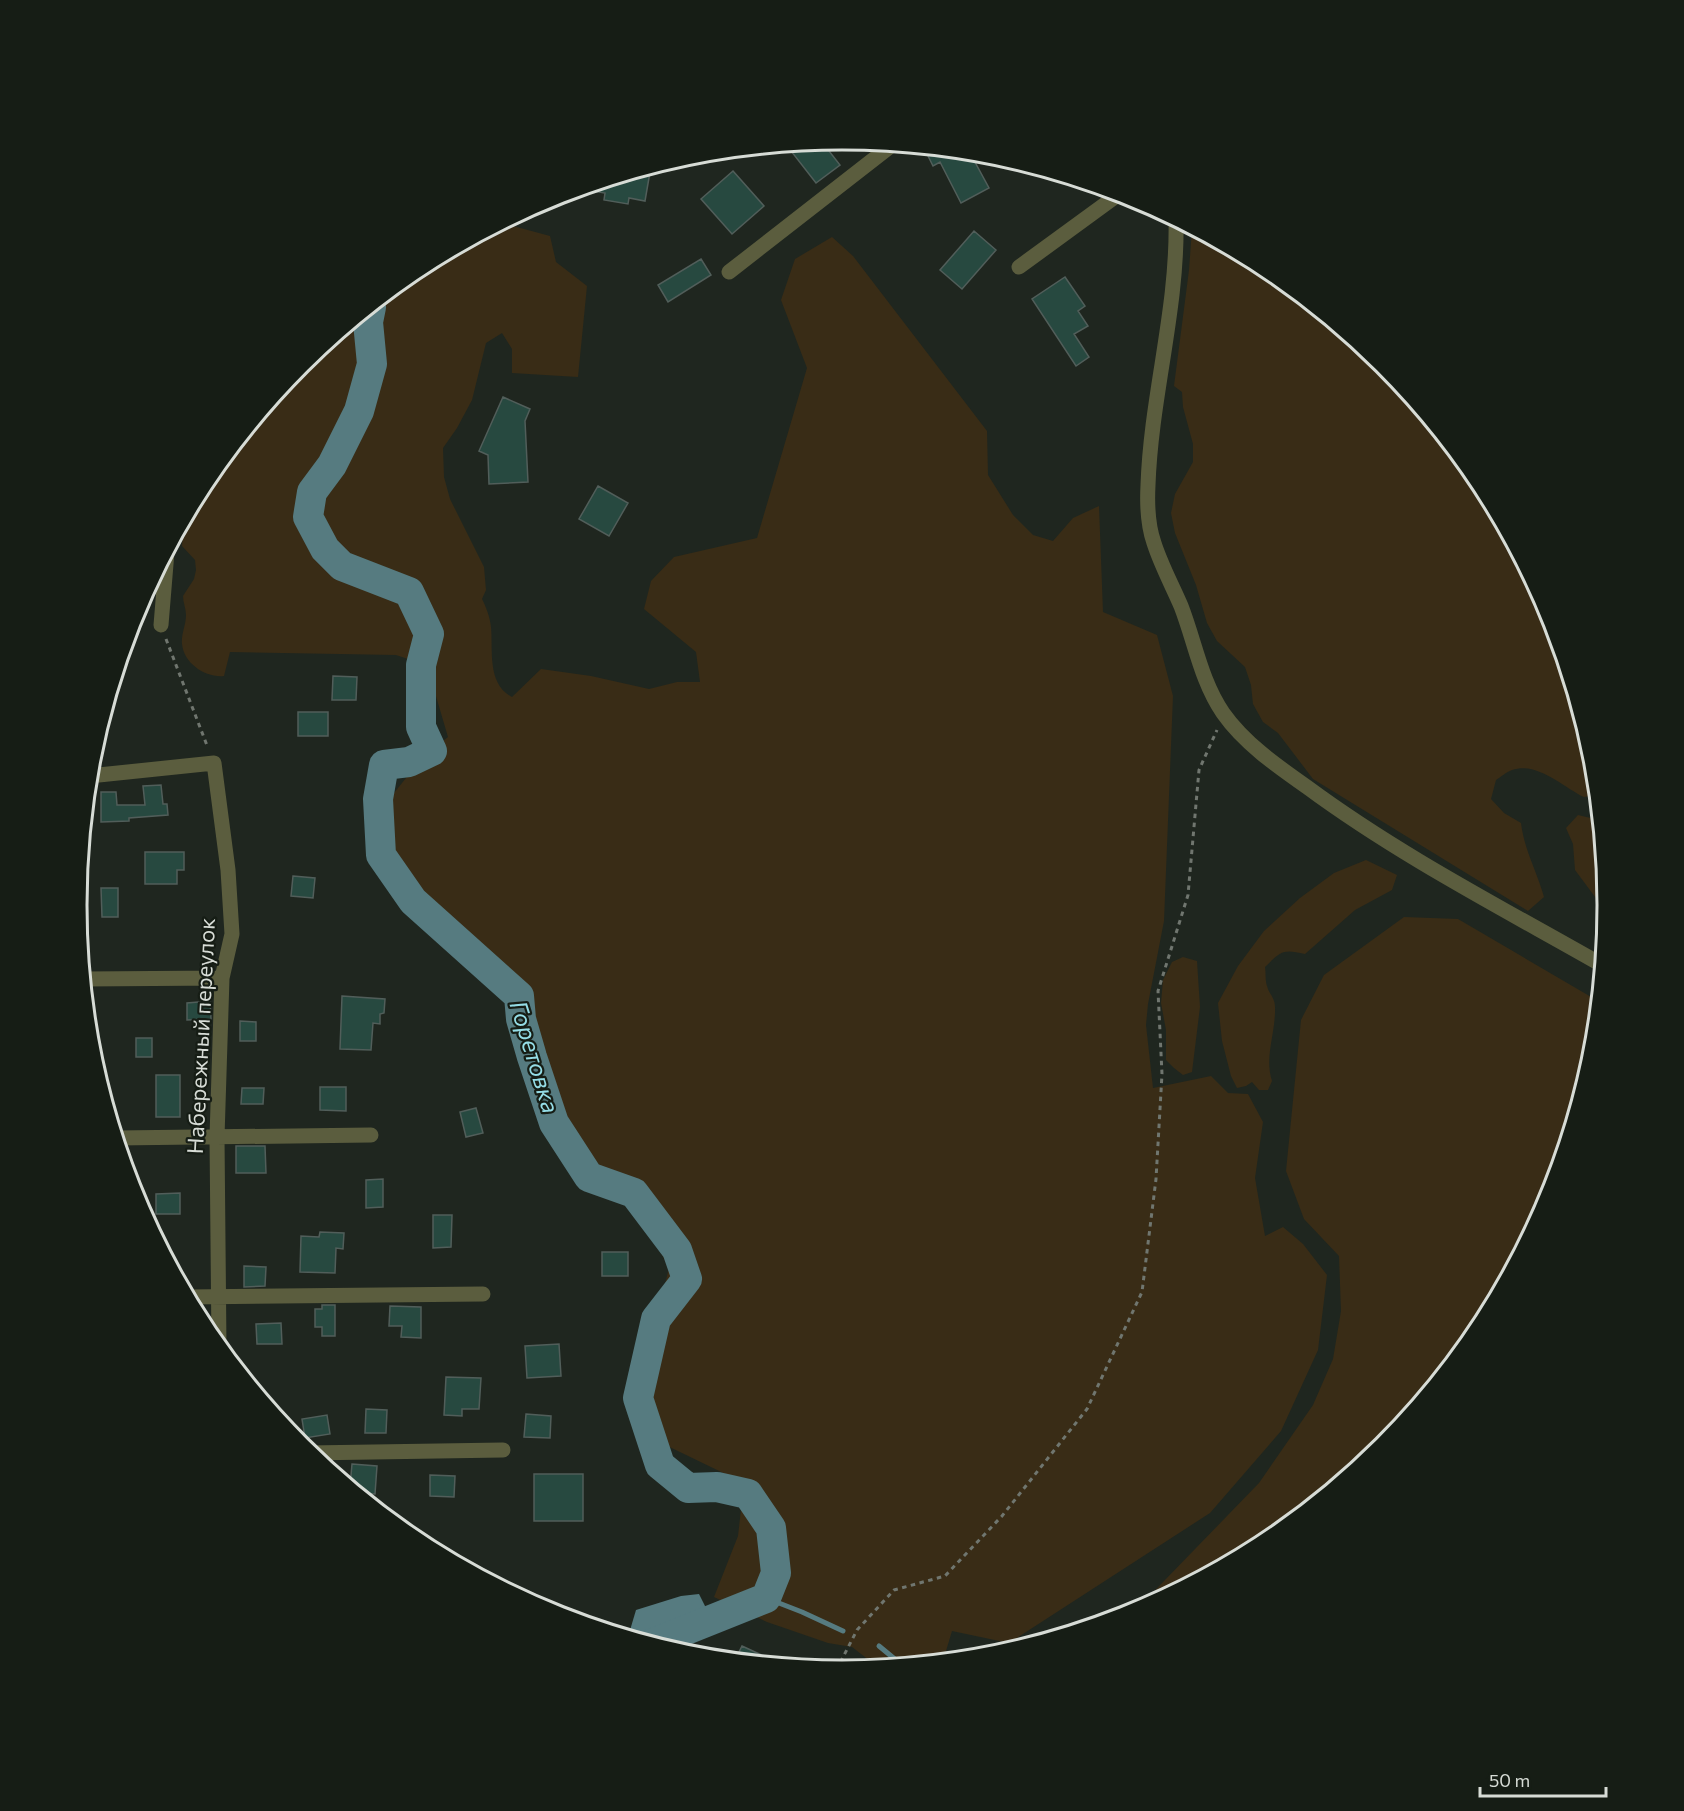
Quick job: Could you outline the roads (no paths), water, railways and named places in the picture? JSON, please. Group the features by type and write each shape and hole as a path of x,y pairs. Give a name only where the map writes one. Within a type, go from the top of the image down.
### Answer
{"street":[{"path":"729,272 883,152"},
{"path":"1019,267 1110,200"},
{"path":"1176,228 1172,297 1148,486 1150,527 1154,544 1193,638 1206,684 1224,714 1269,760 1337,809 1403,852 1595,961"},
{"path":"160,625 165,572"},
{"name":"Набережный переулок","path":"99,775 214,764 228,870 232,934 222,978 217,1137 219,1332"},
{"path":"91,979 222,978"},
{"path":"124,1138 371,1135"},
{"path":"196,1297 483,1294"},
{"path":"323,1453 503,1450"}],"water":[{"path":"699,1594 706,1608 698,1632 678,1642 630,1630 636,1610 681,1596"}],"waterway":[{"name":"Горетовка","path":"369,318 372,364 359,411 332,465 312,492 308,517 325,549 342,566 409,592 429,634 421,665 421,727 432,751 409,762 384,765 378,799 381,855 413,901 519,996 521,1019 554,1123 589,1177 634,1193 677,1250 687,1279 656,1319 638,1398 660,1465 688,1488 717,1487 748,1494 771,1528 776,1573 766,1598 664,1639"},
{"path":"766,1598 843,1631"},
{"path":"879,1646 894,1659"}]}
